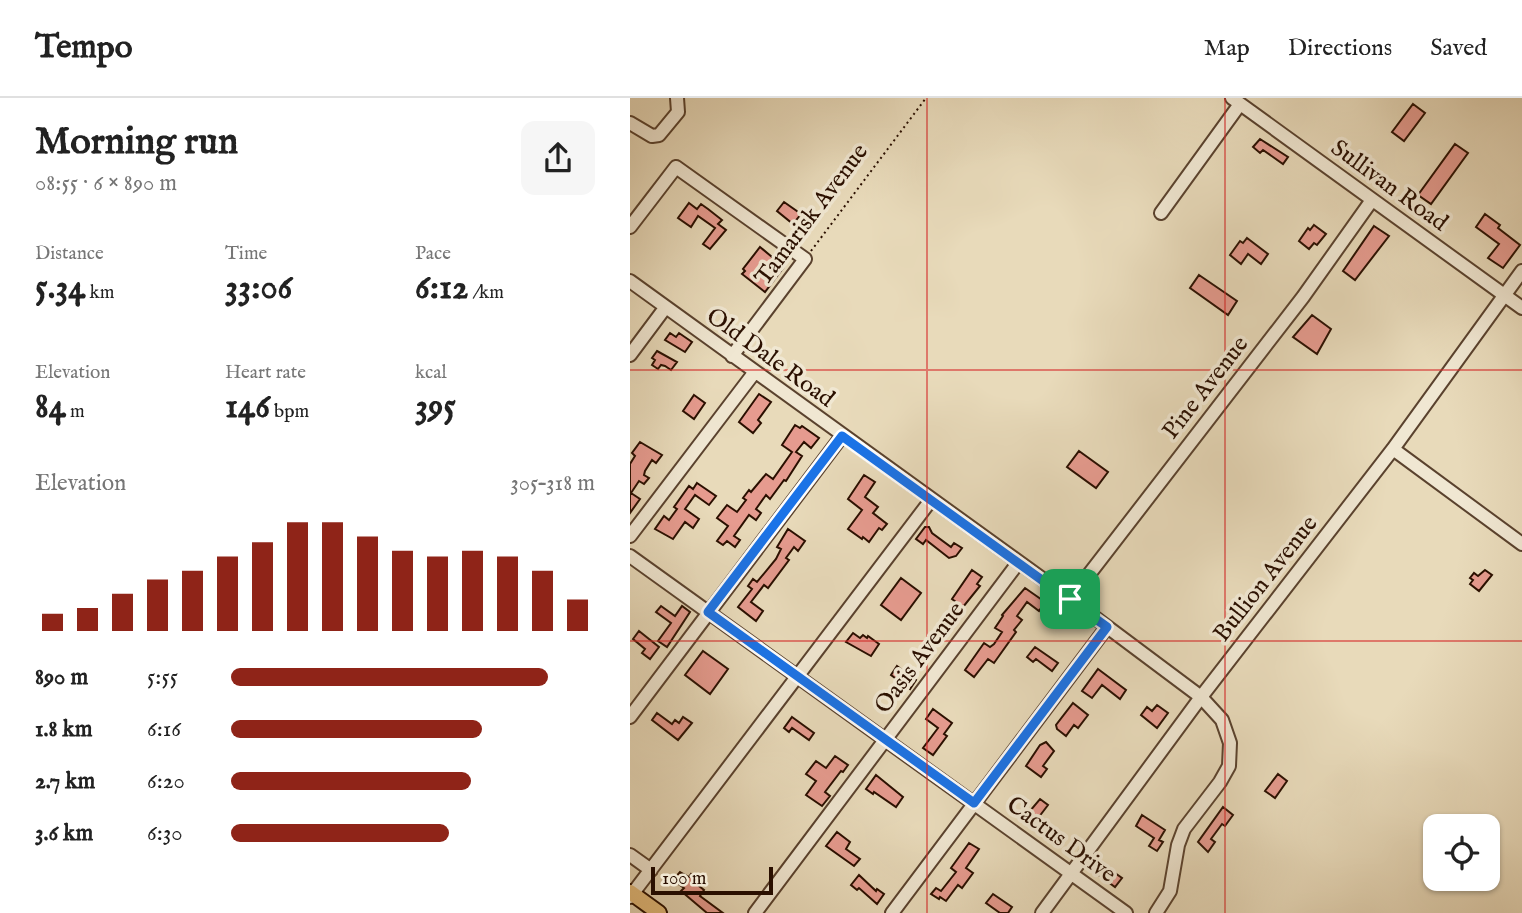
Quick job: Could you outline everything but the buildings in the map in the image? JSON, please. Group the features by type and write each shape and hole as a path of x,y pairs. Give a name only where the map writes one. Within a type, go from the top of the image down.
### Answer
{"main road":[{"path":"631,894 659,913"}],"street":[{"path":"630,123 652,136 659,135 678,112 677,98"},
{"path":"1161,213 1236,100"},
{"name":"Sullivan Road","path":"1236,100 1522,308"},
{"path":"630,227 634,211 676,167 805,259"},
{"name":"Pine Avenue","path":"1070,599 1303,297 1372,200"},
{"name":"Tamarisk Avenue","path":"732,356 805,259"},
{"name":"Bullion Avenue","path":"1042,913 1201,697 1393,449 1522,271"},
{"name":"Old Dale Road","path":"630,281 1070,599 1201,697 1222,720 1230,743 1229,766 1185,829 1178,845 1170,891 1156,913"},
{"path":"630,355 665,308"},
{"path":"630,536 754,373"},
{"path":"630,717 842,436"},
{"path":"1393,449 1522,544"},
{"path":"631,894 931,500"},
{"name":"Cactus Drive","path":"630,556 1126,913"},
{"name":"Oasis Avenue","path":"755,913 1018,562"},
{"path":"892,913 1107,627"},
{"path":"630,855 650,870"}],"path":[{"name":"Tamarisk Avenue","path":"805,259 926,98"}],"route":[{"path":"842,436 1070,599 1107,627 974,803 708,612 842,436"}]}
